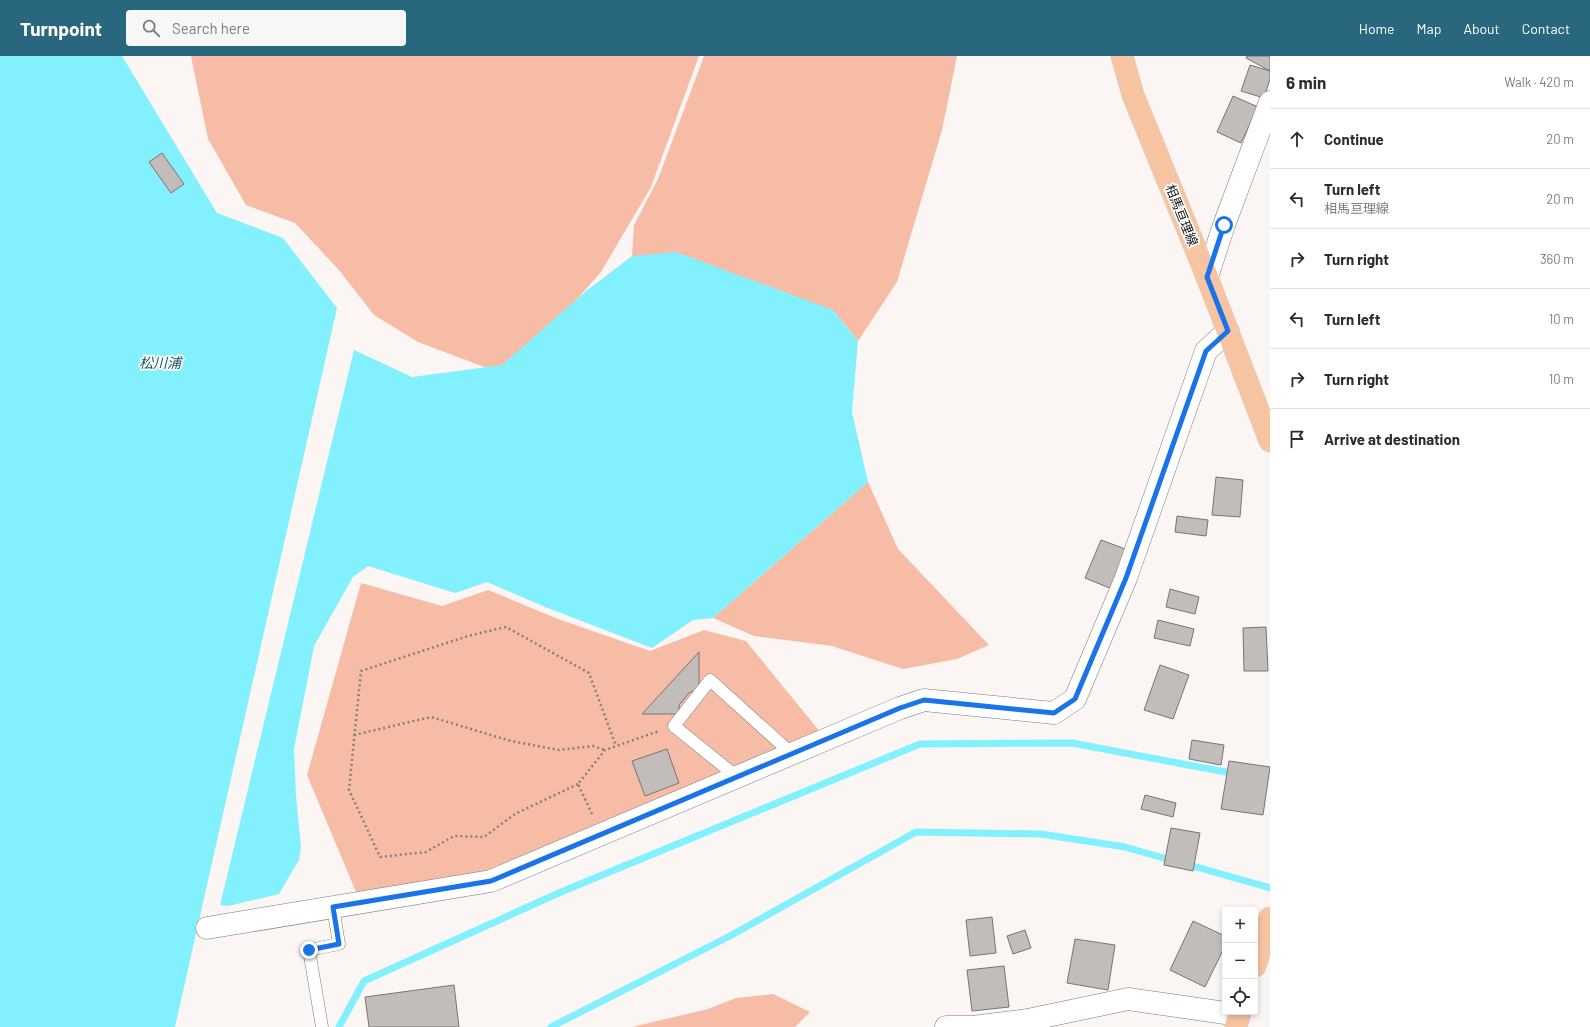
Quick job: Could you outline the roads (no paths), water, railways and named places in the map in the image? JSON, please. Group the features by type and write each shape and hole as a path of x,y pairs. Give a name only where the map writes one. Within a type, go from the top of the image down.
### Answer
{"main road":[{"name":"相馬亘理線","path":"1122,56 1133,95 1207,277 1270,441"},
{"path":"1261,962 1270,918"}],"street":[{"path":"1207,277 1224,225 1270,102"},
{"path":"207,928 491,881 900,708 924,700 1054,713 1075,699 1126,578 1206,351 1228,331"},
{"path":"946,1027 973,1027 1028,1020 1128,999 1238,1018"}],"lane":[{"path":"737,777 674,726 710,680 792,754"},
{"path":"322,1027 309,950 339,944 333,907"}],"water":[{"name":"松川浦","path":"0,56 122,56 217,213 283,238 337,308 175,1027 0,1027"},
{"path":"676,252 833,310 858,341 852,412 868,482 713,618 693,620 652,648 545,607 487,582 455,593 368,566 353,577 314,646 294,749 296,796 301,847 299,860 279,894 228,906 220,905 354,350 412,377 502,365 586,291 632,256"}],"waterway":[{"path":"339,1027 364,981 561,892 920,744 1072,743 1236,774"},
{"path":"551,1027 730,936 916,832 1041,834 1125,847 1174,861"},
{"path":"1186,864 1270,888"}]}
